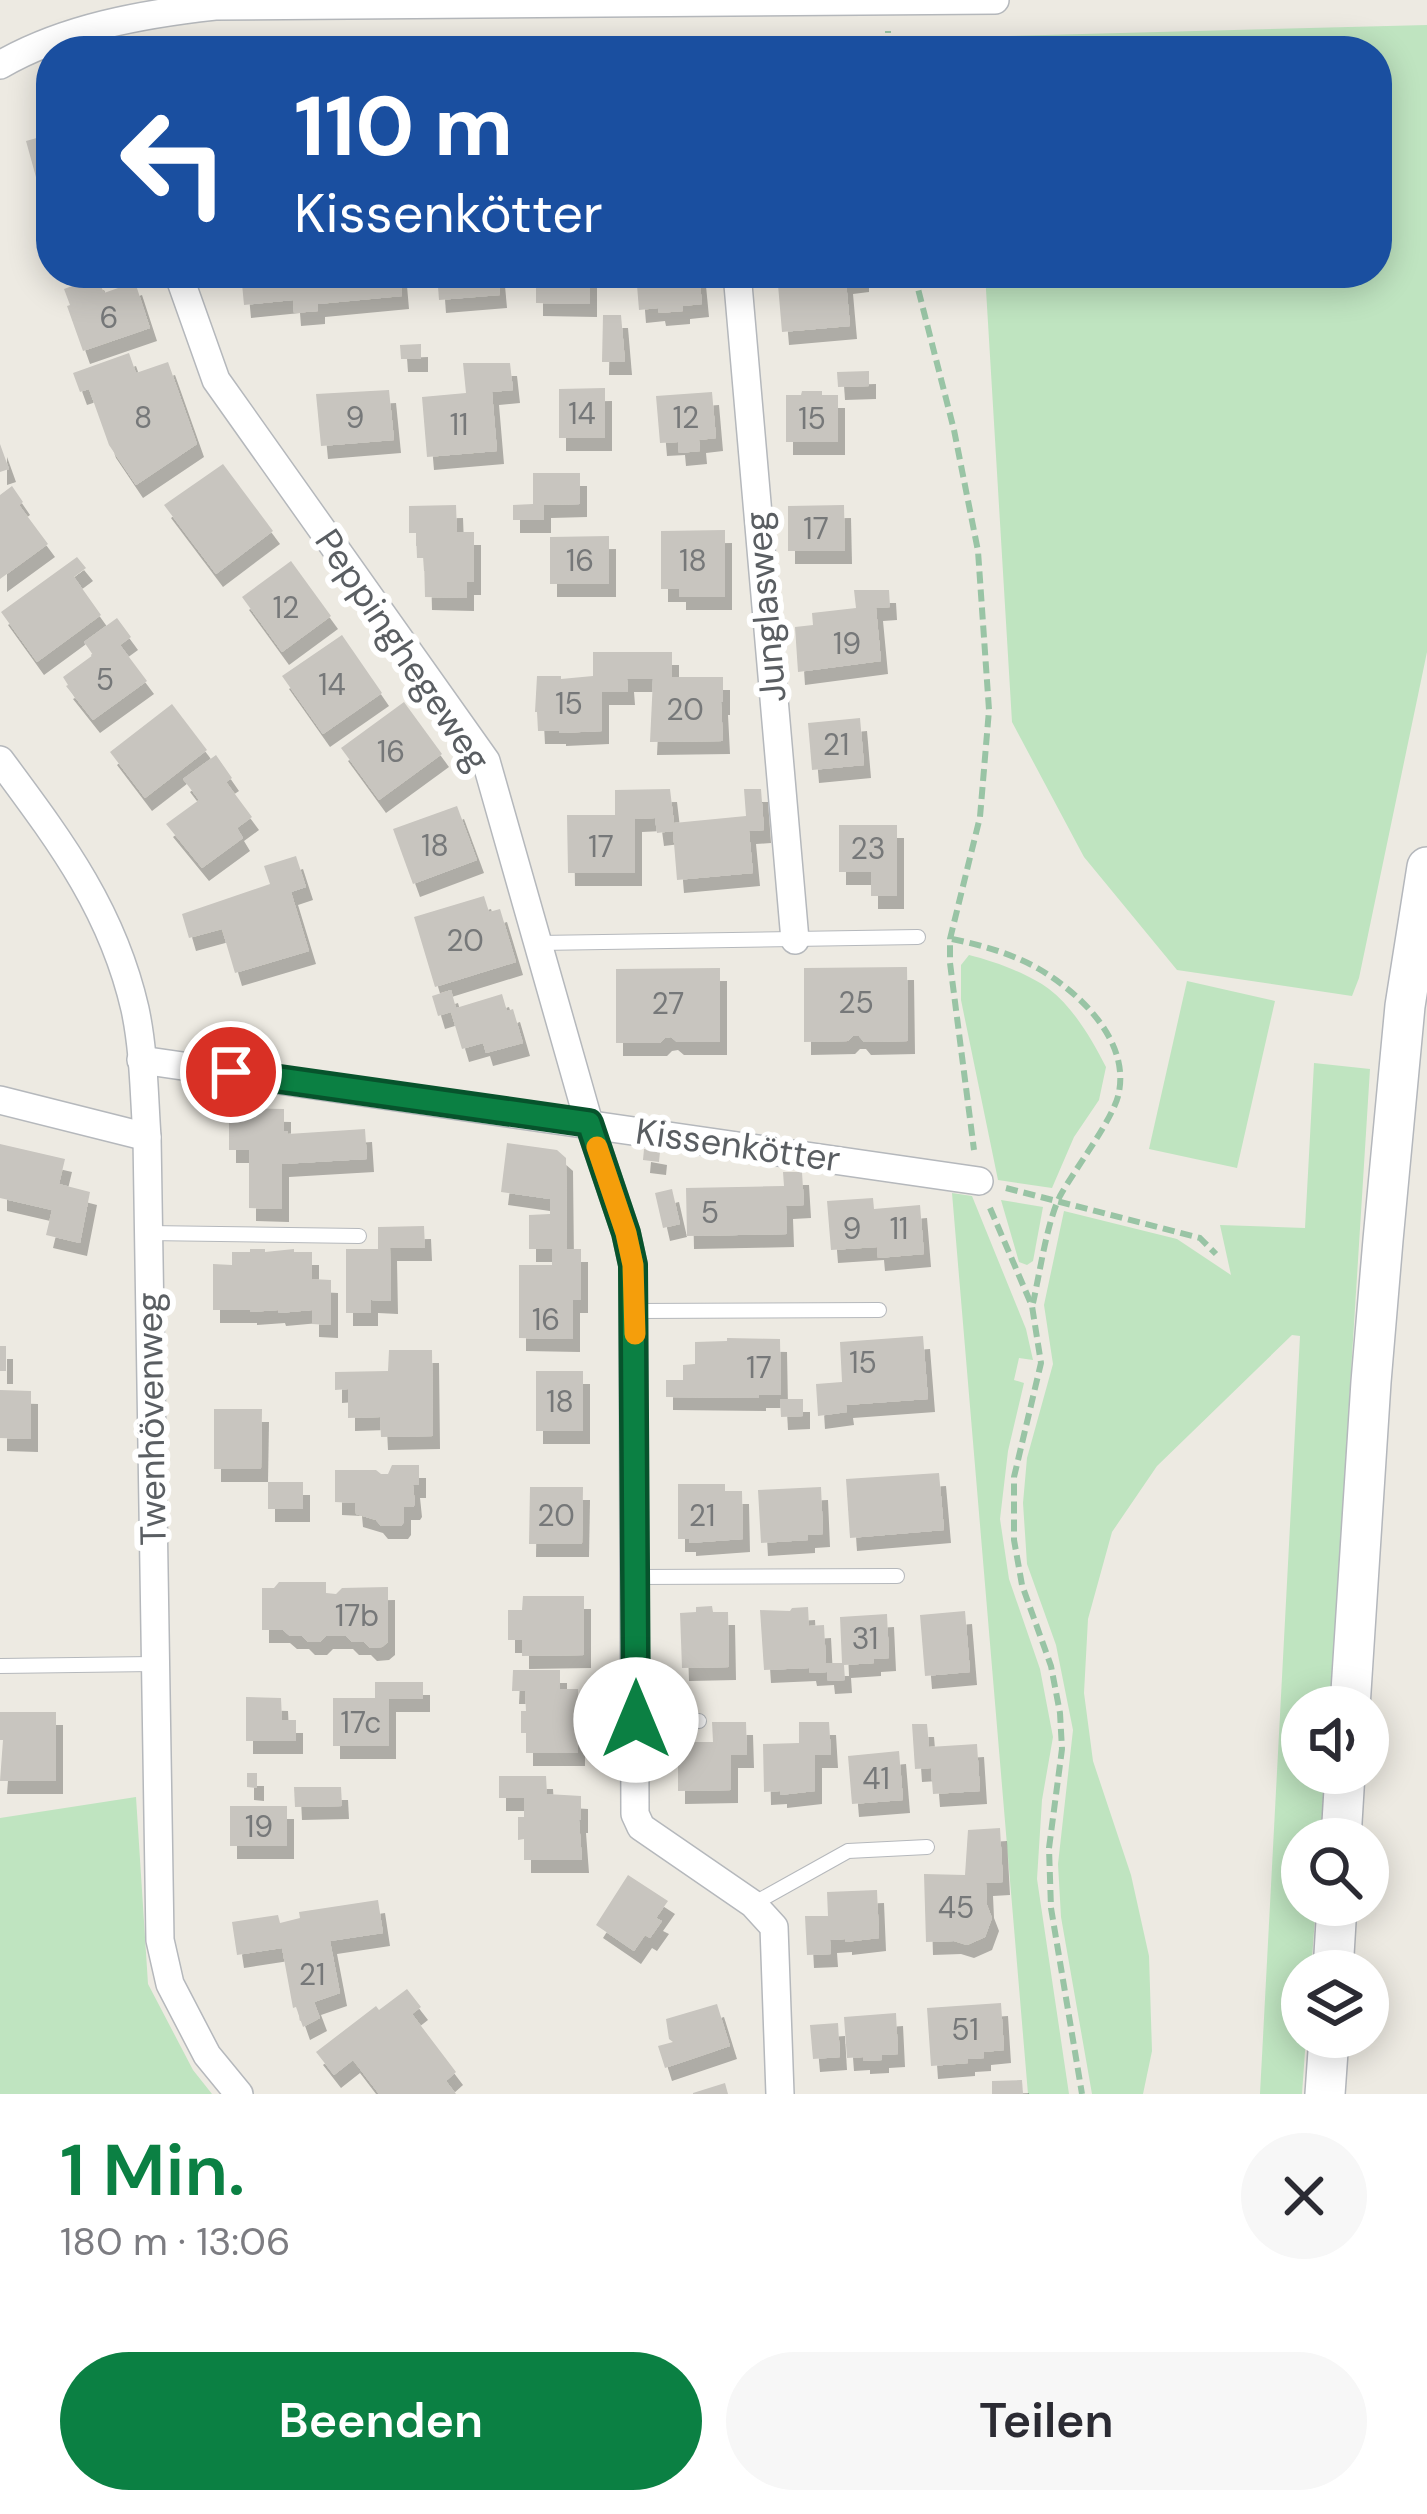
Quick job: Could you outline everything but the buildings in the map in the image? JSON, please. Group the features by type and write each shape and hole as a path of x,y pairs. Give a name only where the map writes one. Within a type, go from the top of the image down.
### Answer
{"main road":[{"path":"1351,1686 1387,1193 1405,1006 1427,867"},
{"path":"1325,2094 1328,2058"}],"street":[{"path":"105,36 154,13 215,6 995,0"},
{"path":"0,65 36,51"},
{"name":"Peppinghegeweg","path":"183,288 217,380 486,761 633,1265 635,1814 641,1827 753,1904"},
{"name":"Junglasweg","path":"738,288 795,940"},
{"name":"Twenhövenweg","path":"0,760 68,852 113,937 135,1011 147,1138 160,1940 170,1984 207,2055 239,2094"},
{"name":"Kissenkötter","path":"141,1060 979,1181"},
{"path":"0,1100 147,1138"},
{"path":"753,1904 774,1927 780,2094"}],"lane":[{"path":"539,943 917,937"},
{"path":"148,1233 359,1237"},
{"path":"635,1311 879,1310"},
{"path":"636,1577 897,1576"},
{"path":"0,1666 153,1664"},
{"path":"636,1720 699,1721"},
{"path":"753,1904 848,1851 927,1847"}],"path":[{"path":"917,937 977,944 1036,967 1067,988 1107,1031 1121,1067 1119,1097 1058,1201 1032,1306"},
{"path":"979,1181 1200,1238 1216,1255"}],"green space":[{"path":"1427,25 1427,652 1352,996 1177,970 1084,857 1012,722 986,288 1392,288 1392,36 1004,36"},
{"path":"969,955 1049,989 1074,1015 1106,1067 1099,1100 1074,1137 1052,1188 998,1180 961,1000 961,965"},
{"path":"1187,981 1275,1001 1237,1168 1149,1149"},
{"path":"1314,1063 1370,1069 1331,1686 1282,1686 1300,1336 1292,1335 1157,1466 1112,1532 1088,1619 1084,1693 1093,1761 1131,1875 1149,1956 1152,2051 1143,2094 1092,2094 1061,1917 1058,1864 1073,1730 1056,1645 1027,1564 1023,1503 1027,1458 1053,1364 1044,1305 1064,1211 1177,1239 1231,1275 1220,1225 1305,1228"},
{"path":"952,1193 972,1196 1026,1329 1033,1360 1019,1358 1014,1380 1024,1383 1008,1451 1000,1519 1009,1579 1040,1669 1053,1737 1042,1800 1037,1879 1069,2094 1028,2094"},
{"path":"1001,1200 1043,1207 1033,1261 1027,1265 1019,1262"},
{"path":"1281,1696 1281,1794 1323,1794 1322,1818 1281,1818 1281,1926 1314,1926 1313,1950 1281,1950 1281,2058 1305,2058 1302,2094 1260,2094"},
{"path":"136,1797 148,1984 193,2070 212,2094 0,2094 0,1818"}],"slow traffic":[{"path":"597,1147 633,1265 635,1334"}],"route":[{"path":"231,1072 589,1123 633,1265 636,1720"}]}
